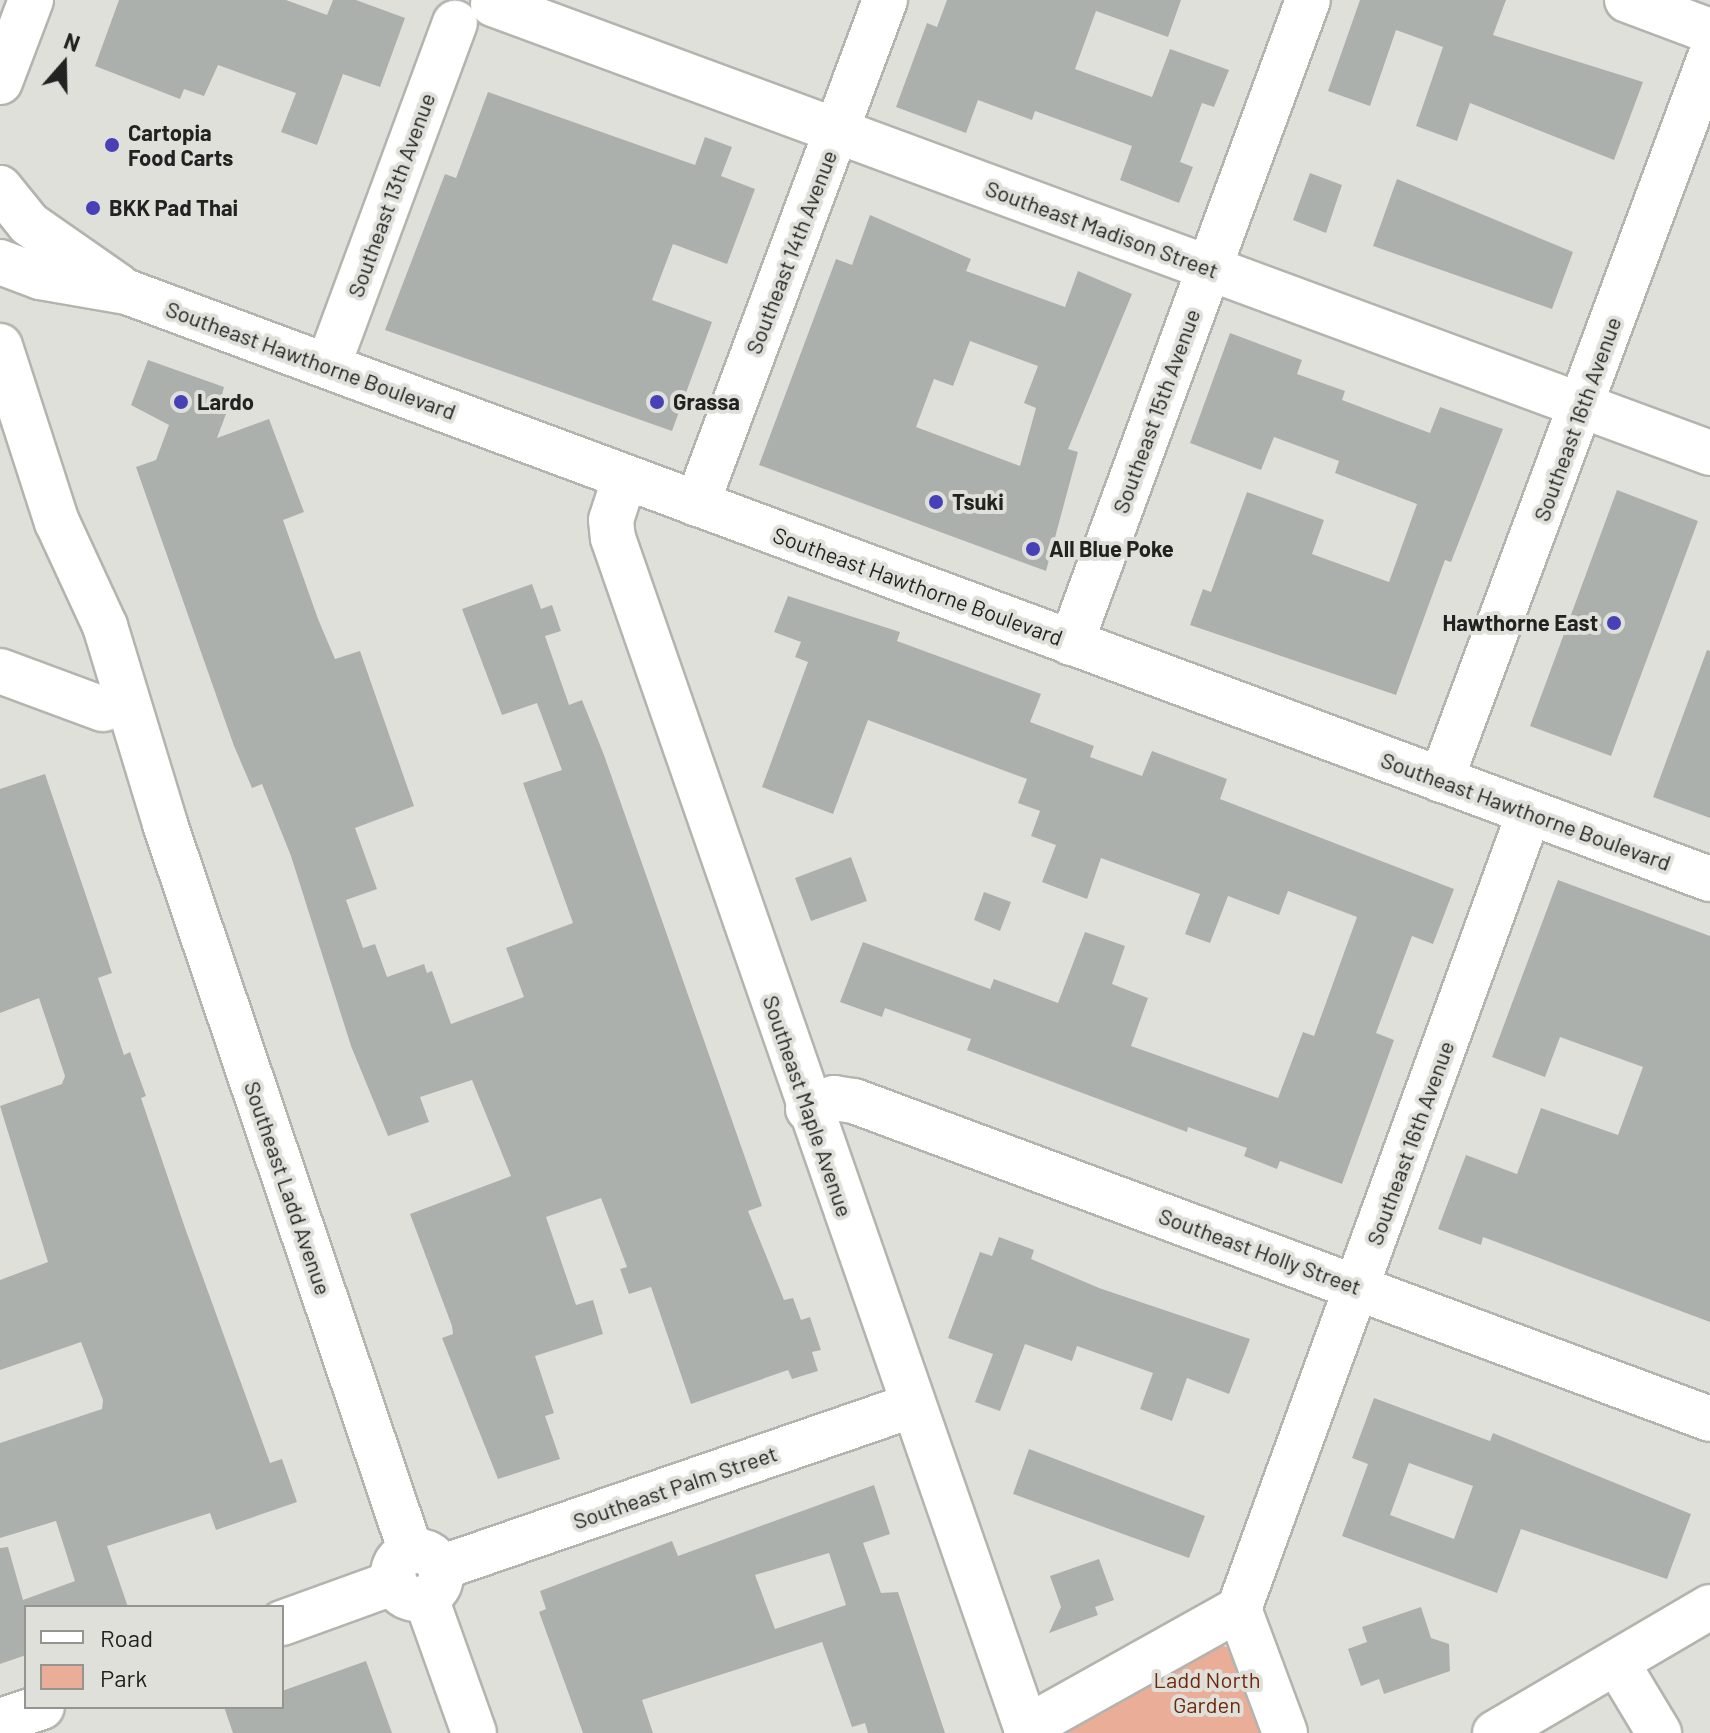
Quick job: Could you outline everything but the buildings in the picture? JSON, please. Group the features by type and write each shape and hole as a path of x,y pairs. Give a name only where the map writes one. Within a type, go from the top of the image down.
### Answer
{"street":[{"path":"0,82 31,0"},
{"name":"Southeast 14th Avenue","path":"697,504 885,0"},
{"name":"Southeast 15th Avenue","path":"1071,643 1308,0"},
{"path":"1627,0 1710,31"},
{"name":"Southeast Madison Street","path":"470,7 837,131 1710,453"},
{"name":"Southeast 13th Avenue","path":"328,366 470,7"},
{"name":"Southeast 16th Avenue","path":"1441,780 1710,57"},
{"name":"Southeast Hawthorne Boulevard","path":"0,188 29,224 127,292"},
{"name":"Southeast Hawthorne Boulevard","path":"0,262 40,277 127,292 1710,879"},
{"name":"Southeast Ladd Avenue","path":"0,346 57,522 105,626 165,824 474,1733"},
{"name":"Southeast Maple Avenue","path":"625,477 611,520 613,538 910,1406 1027,1730"},
{"name":"Southeast Ladd Avenue","path":"57,522 76,630 103,709 165,824"},
{"path":"0,671 103,709"},
{"name":"Southeast 16th Avenue","path":"1239,1609 1359,1287 1529,813"},
{"name":"Southeast Holly Street","path":"808,1109 834,1098 854,1101 1710,1419"},
{"name":"Southeast Palm Street","path":"284,1622 910,1406"},
{"path":"1495,1733 1710,1607"},
{"path":"1027,1730 1239,1609 1285,1733"},
{"path":"1617,1663 1659,1733"},
{"path":"0,1721 36,1709"}],"green space":[{"name":"Ladd North Garden","path":"1215,1643 1232,1649 1265,1733 1061,1733"}],"place":[{"name":"Cartopia Food Carts","path":"112,145"},
{"name":"BKK Pad Thai","path":"93,208"},
{"name":"Lardo","path":"181,402"},
{"name":"Grassa","path":"657,402"},
{"name":"Tsuki","path":"936,502"},
{"name":"All Blue Poke","path":"1033,549"},
{"name":"Hawthorne East","path":"1614,623"}]}
